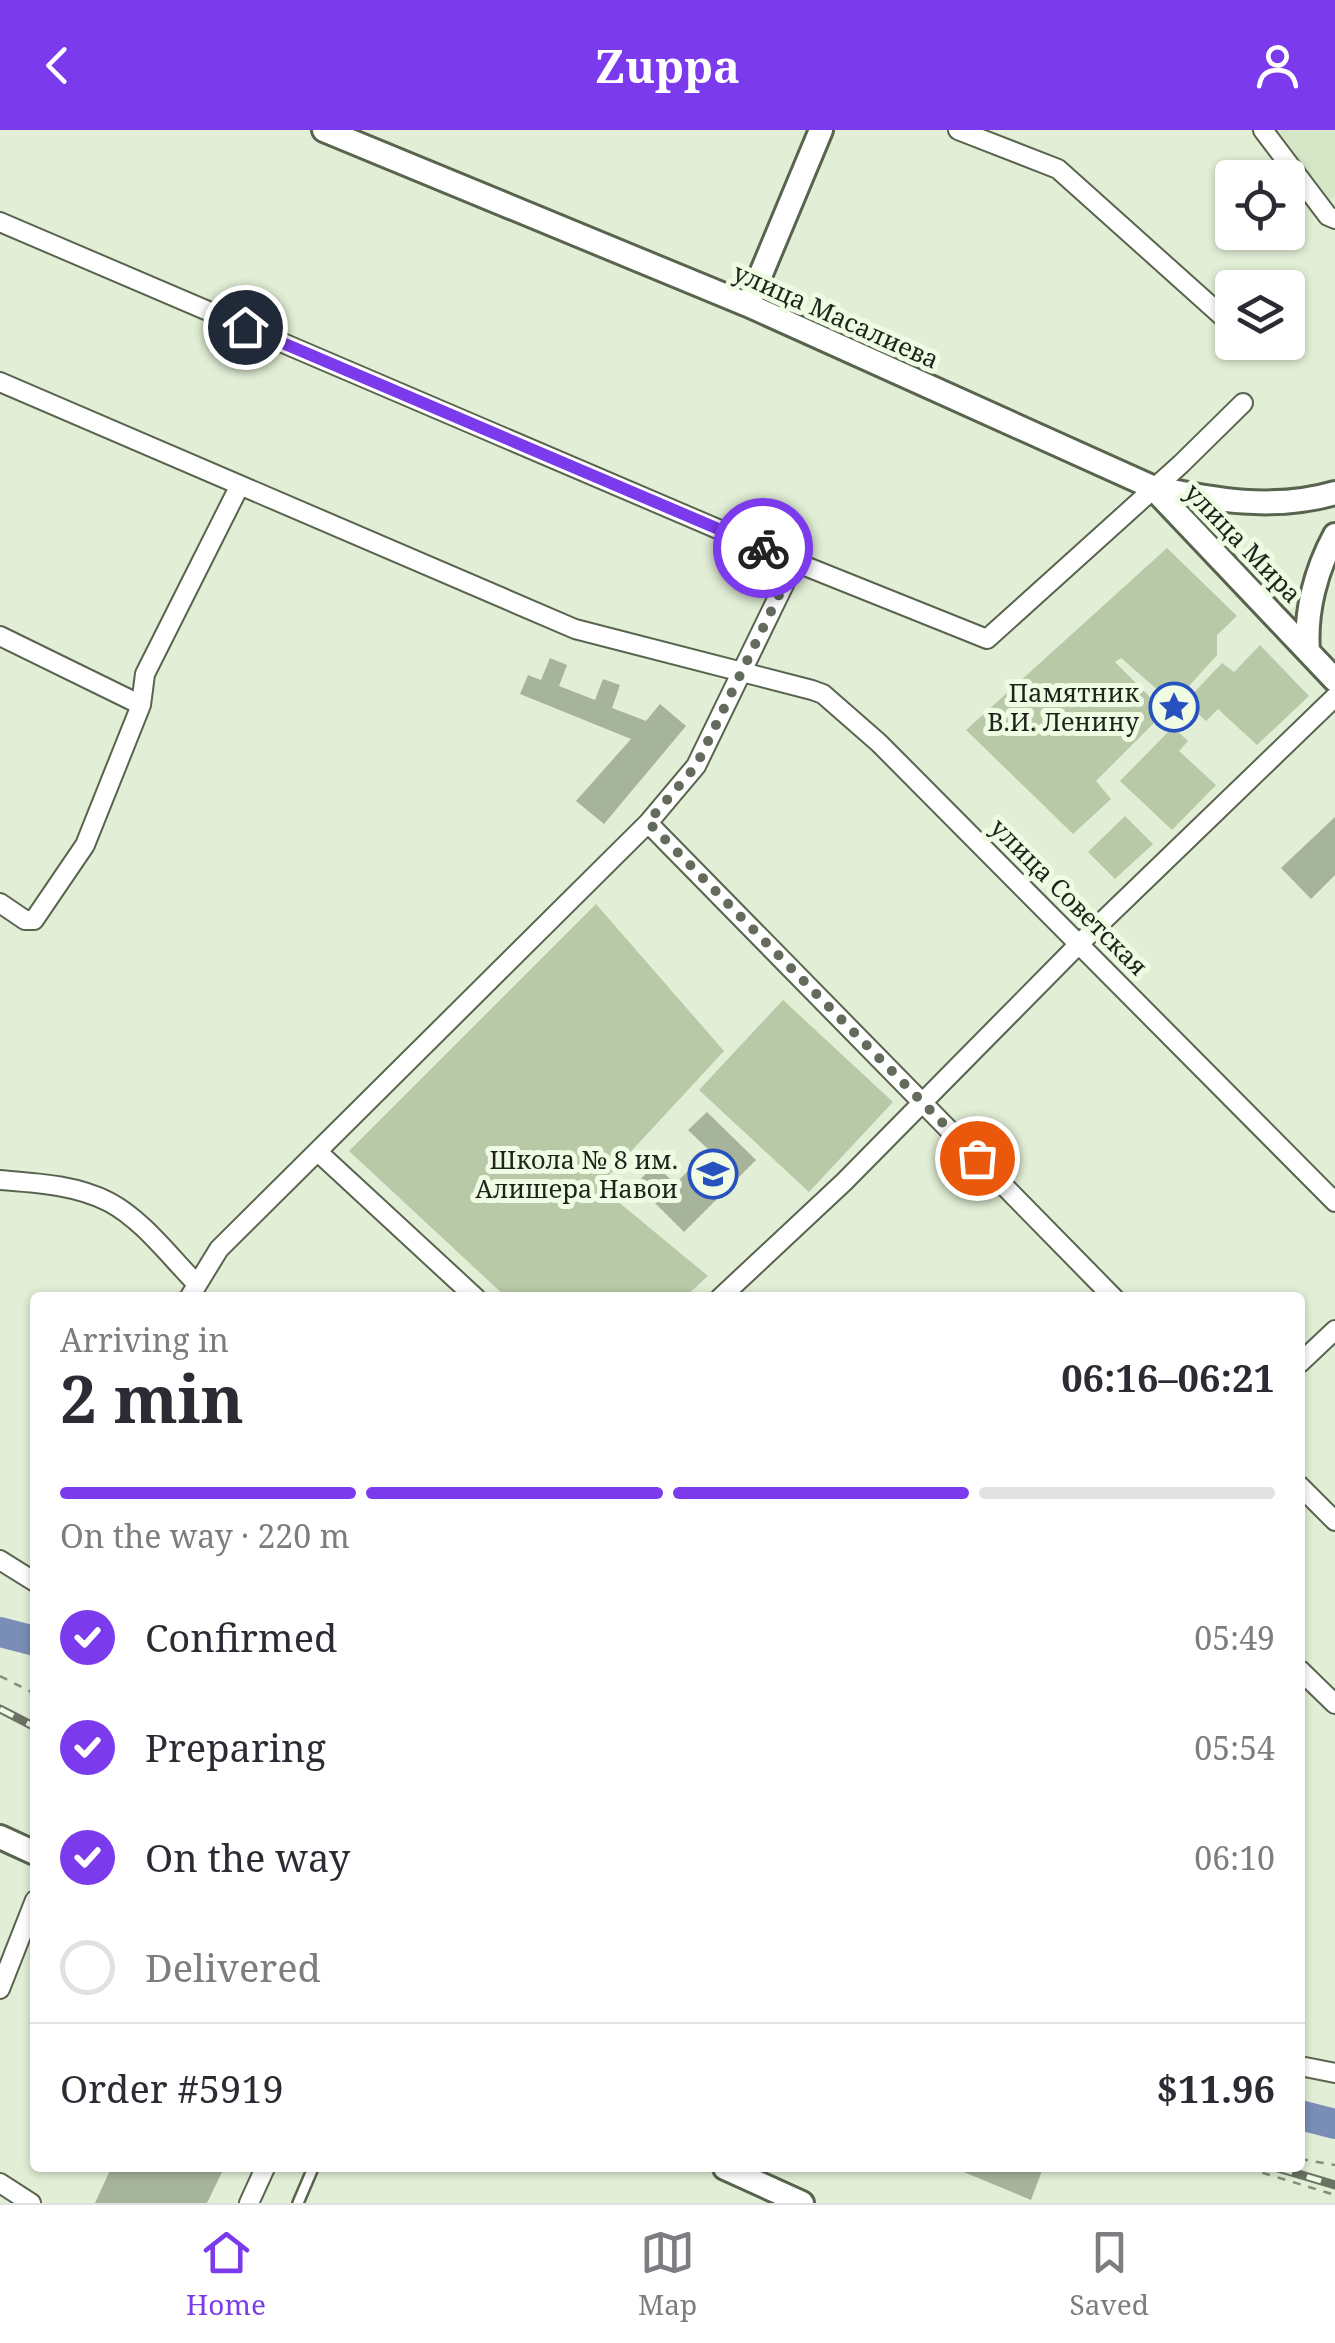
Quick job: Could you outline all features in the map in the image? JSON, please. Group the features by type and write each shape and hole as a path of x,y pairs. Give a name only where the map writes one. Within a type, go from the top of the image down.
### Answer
{"main road":[{"name":"улица Масалиева","path":"324,130 748,305 1152,487 1219,500 1268,504 1335,492"},
{"path":"748,305 820,130"},
{"name":"улица Мира","path":"1152,487 1335,680"},
{"path":"1308,650 1312,597 1335,534"},
{"path":"0,1837 30,1851"},
{"path":"735,2172 802,2203"}],"street":[{"path":"958,130 1058,169 1215,311"},
{"path":"1263,130 1328,216 1335,219"},
{"path":"0,222 795,562 991,638 1242,403"},
{"name":"улица Советская","path":"0,382 576,629 823,694 879,743 1335,1202"},
{"path":"0,903 25,920 34,920 85,846 141,705 145,674 240,485"},
{"path":"193,1292 220,1249 648,822 696,766 795,562"},
{"path":"0,636 141,705"},
{"path":"726,1292 844,1182 1080,943 1335,697"},
{"path":"648,822 1108,1292"},
{"path":"318,1152 470,1292"},
{"path":"0,1180 57,1186 107,1201 133,1220 191,1292"},
{"path":"1305,1359 1335,1330"},
{"path":"1305,1491 1335,1522"},
{"path":"0,1560 30,1579"},
{"path":"1305,1675 1335,1704"},
{"path":"0,1990 30,1913"},
{"path":"1305,2067 1335,2073"},
{"path":"249,2203 263,2172"},
{"path":"0,2183 31,2203"}],"lane":[{"path":"298,2203 311,2172"}],"path":[{"path":"0,1676 30,1691"},
{"path":"1305,2160 1335,2165"},
{"path":"1259,2172 1335,2195"}],"shaded area":[{"path":"1274,130 1335,130 1335,197 1329,200 1305,169 1305,160 1298,160"},
{"path":"1167,548 1237,616 1217,635 1217,655 1179,697 1171,692 1166,697 1121,658 1115,662 1157,704 1153,709 1161,716 1096,781 1111,799 1073,834 966,730"},
{"path":"1260,645 1309,696 1257,745 1218,709 1206,721 1185,702 1222,663 1234,672"},
{"path":"1173,727 1188,741 1179,751 1216,785 1172,830 1120,781"},
{"path":"1125,816 1153,844 1115,879 1088,852"},
{"path":"596,904 724,1051 599,1186 708,1276 690,1292 501,1292 349,1151"},
{"path":"783,1000 893,1102 809,1192 699,1090"}],"building":[{"path":"550,658 567,665 559,686 595,700 603,679 620,685 612,708 646,721 660,704 686,726 604,824 576,801 631,739 520,694 528,675 541,680"},
{"path":"1335,817 1335,875 1311,899 1281,868"},
{"name":"Школа № 8 им. Алишера Навои","path":"707,1112 756,1160 684,1232 636,1184 655,1164 675,1184 709,1150 688,1130"},
{"path":"109,2172 222,2172 207,2203 95,2203"},
{"path":"964,2172 1042,2172 1031,2200"}],"waterway":[{"path":"0,1632 30,1640"},
{"path":"1305,2116 1335,2124"}],"railway":[{"path":"0,1709 30,1724"},
{"path":"1291,2172 1335,2185"}],"way so far":[{"path":"763,548 795,562 696,766 648,822 977,1158"}],"place":[{"name":"Памятник В.И. Ленину","path":"1174,707"},
{"name":"Школа № 8 им. Алишера Навои","path":"713,1174"}],"route":[{"path":"245,327 763,548"}]}
